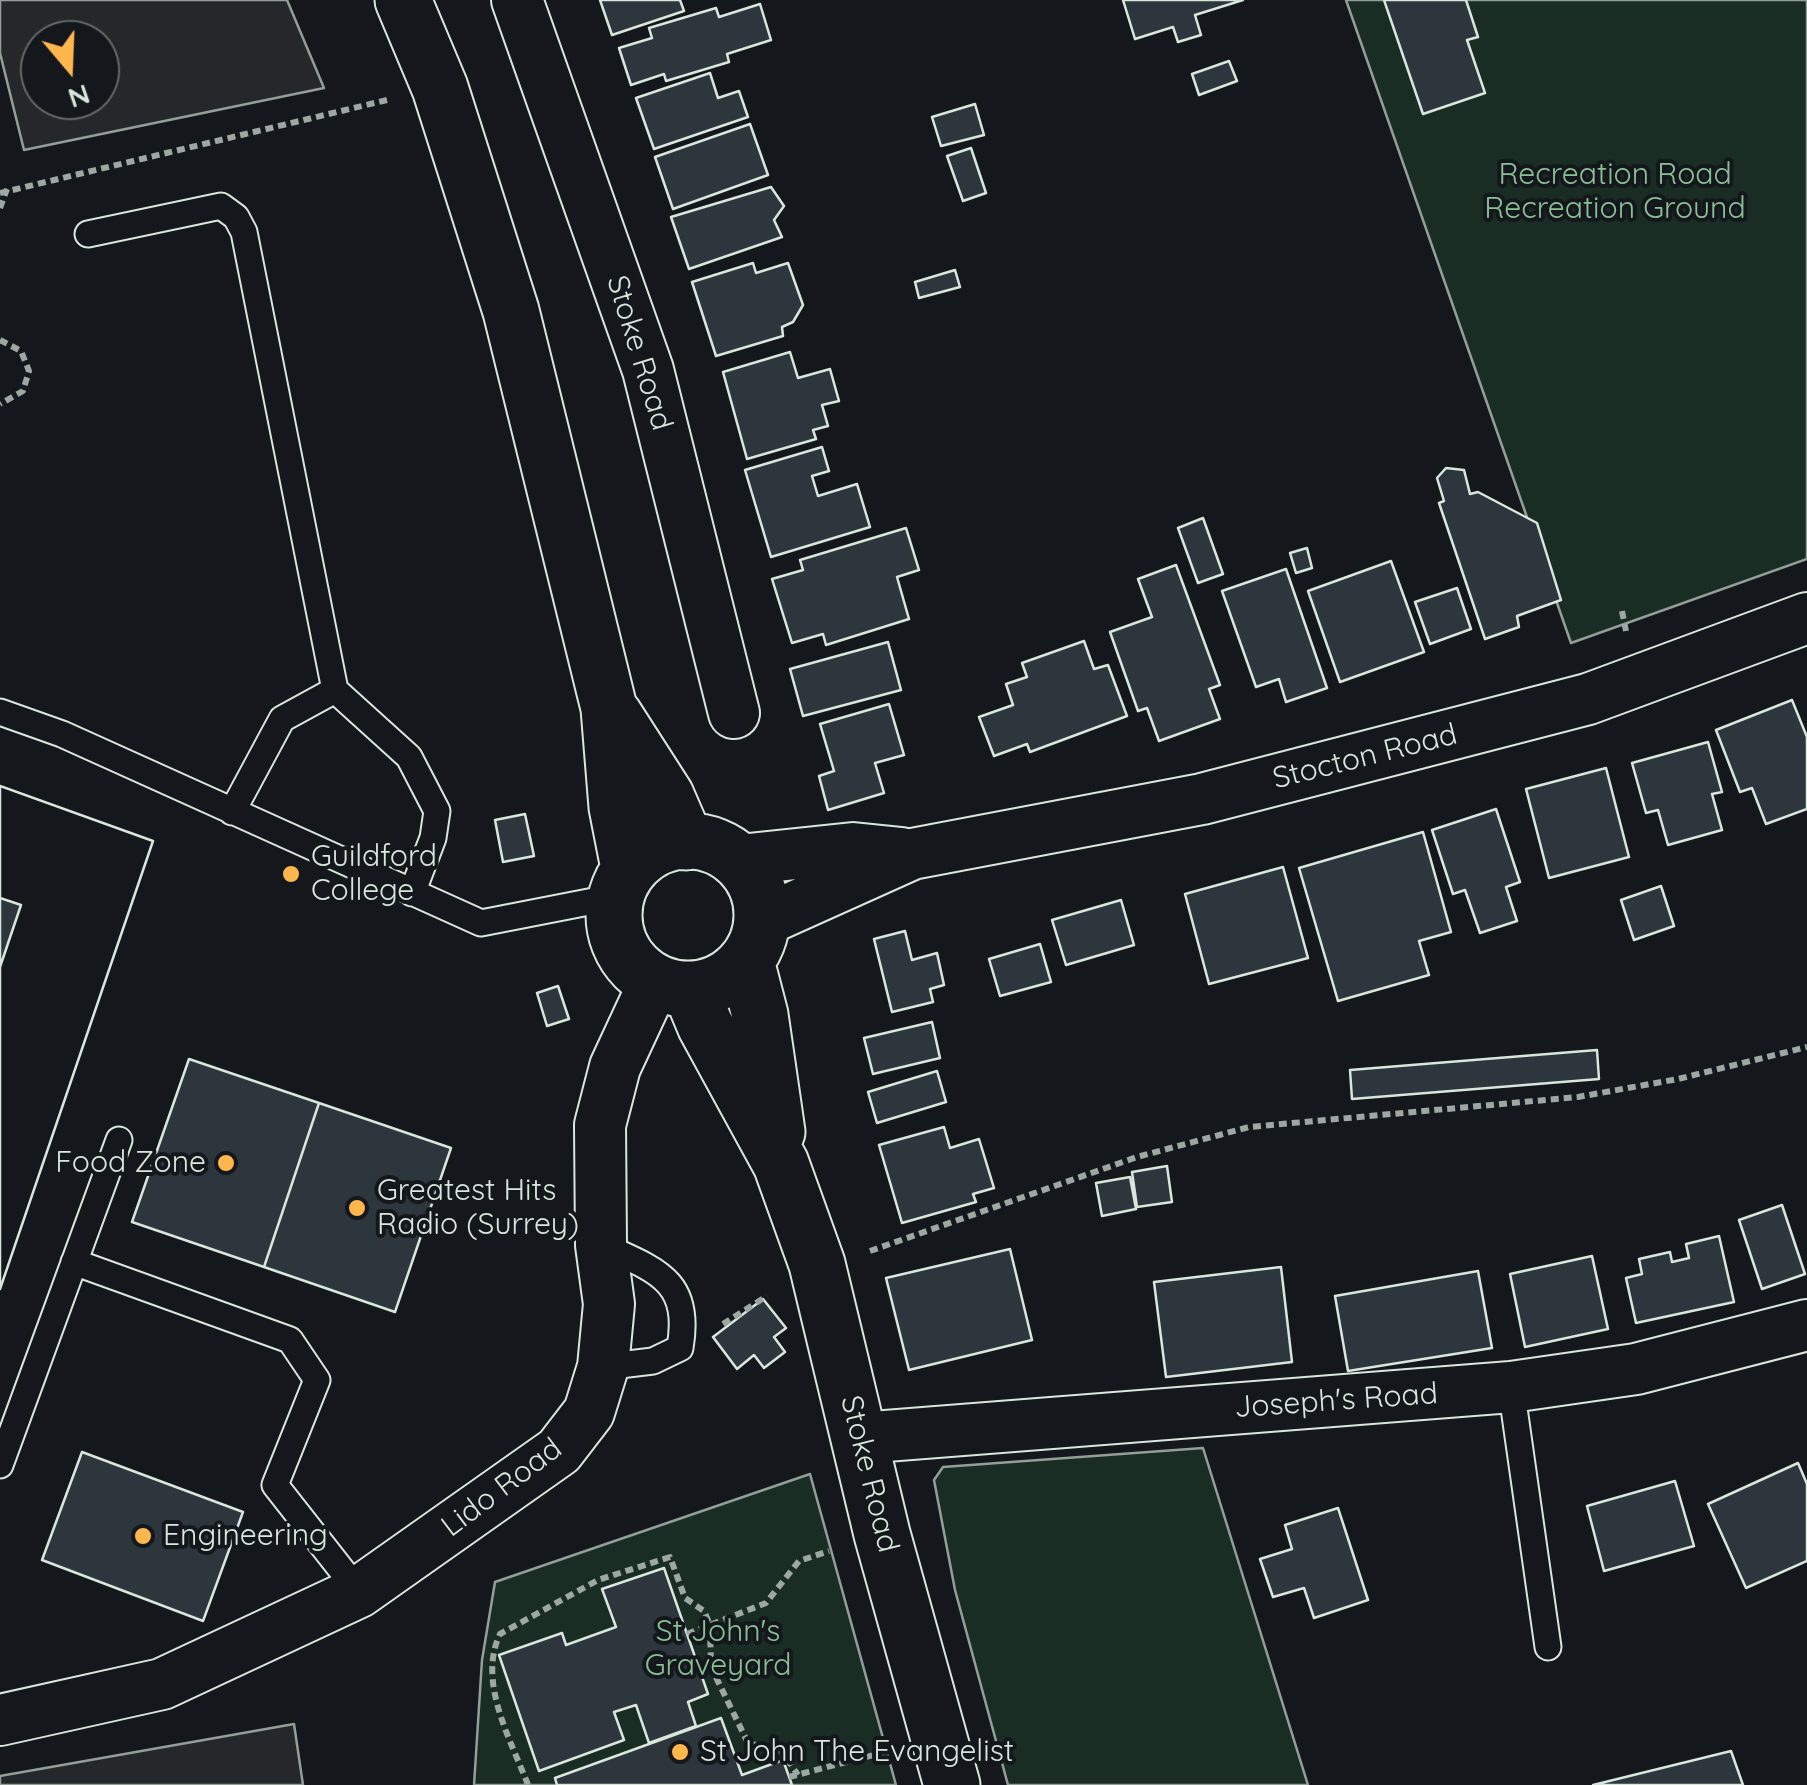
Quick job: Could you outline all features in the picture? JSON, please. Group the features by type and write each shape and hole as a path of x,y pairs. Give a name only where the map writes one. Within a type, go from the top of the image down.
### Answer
{"main road":[{"name":"Stoke Road","path":"403,0 440,88 511,311 609,708 623,878 614,930 633,966 672,985 705,1025 782,1164 818,1270 882,1534 946,1761"},
{"name":"Stoke Road","path":"609,708 666,796 686,842"},
{"path":"623,878 648,852 686,842 719,846 739,860"},
{"name":"Stoke Road","path":"739,860 755,878 754,941 760,1015 782,1164"},
{"path":"672,985 723,981 754,941"}],"street":[{"name":"Stoke Road","path":"518,0 648,370 734,713"},
{"name":"Stocton Road","path":"739,860 852,848 912,854 1202,799 1588,699 1807,618"},
{"name":"Stocton Road","path":"754,941 912,854"},
{"name":"Lido Road","path":"0,1720 162,1684 359,1592 559,1451 590,1412 603,1367 609,1304 601,1246 600,1125 616,1068 672,985"},
{"name":"Joseph's Road","path":"860,1438 1511,1387 1636,1369 1807,1325"}],"lane":[{"path":"88,234 221,206 236,217 244,232 335,690 409,757 437,811 434,838 412,893"},
{"path":"232,812 282,718 335,690"},
{"path":"0,712 62,734 481,923 599,900 623,878"},
{"path":"0,1465 119,1140"},
{"path":"601,1246 661,1274 673,1286 685,1323 680,1348 653,1361 603,1367"},
{"path":"74,1262 290,1340 317,1380 275,1485 359,1592"},
{"path":"1511,1387 1548,1647"}],"path":[{"path":"0,208 4,190 440,88"},
{"path":"0,340 22,351 29,371 23,391 0,404"},
{"path":"680,1348 818,1270 1137,1157 1249,1127 1578,1096 1678,1079 1807,1047"},
{"path":"687,1634 766,1602 799,1561 882,1534"},
{"path":"528,1785 494,1694 492,1650 500,1634 598,1580 670,1558 685,1598 704,1610 710,1625 711,1666 748,1743 782,1752 798,1775"},
{"path":"789,1777 946,1761"}],"green space":[{"name":"Recreation Road Recreation Ground","path":"1346,0 1807,0 1807,559 1571,643"},
{"path":"1203,1448 1308,1785 1008,1785 955,1590 934,1480 943,1467"},
{"name":"St John's Graveyard","path":"810,1474 896,1785 474,1785 482,1660 495,1582"}],"shaded area":[{"path":"0,0 287,0 324,88 24,150 0,53"},
{"path":"294,1724 303,1785 0,1785 0,1776"}],"building":[{"path":"600,0 680,0 684,11 612,35"},
{"path":"1123,0 1243,0 1195,15 1201,35 1178,42 1173,27 1135,39"},
{"path":"1384,0 1466,0 1478,37 1467,40 1485,93 1423,114"},
{"path":"760,4 771,40 727,54 729,62 666,81 664,74 631,85 619,48 652,38 649,28 716,8 719,17"},
{"path":"1229,61 1237,81 1199,95 1192,74"},
{"path":"710,73 718,98 739,91 748,117 654,149 636,98"},
{"path":"975,104 984,135 941,146 932,117"},
{"path":"750,124 768,175 673,209 655,157"},
{"path":"971,148 986,193 963,201 947,156"},
{"path":"771,187 784,206 774,220 782,237 689,269 671,217"},
{"path":"753,263 756,273 788,263 803,305 793,322 782,327 783,336 716,356 692,282"},
{"path":"955,270 960,287 919,298 915,282"},
{"path":"790,352 798,378 830,369 839,401 822,405 828,426 813,430 816,439 747,459 723,372"},
{"path":"822,447 829,471 812,476 818,496 857,484 870,527 771,557 745,470"},
{"path":"1446,468 1464,470 1470,494 1478,492 1537,523 1561,600 1517,616 1519,627 1485,639 1439,503 1444,501 1437,478"},
{"path":"1203,518 1223,574 1198,583 1178,528"},
{"path":"906,528 919,570 897,577 909,619 826,645 823,634 792,643 772,579 803,570 800,560"},
{"path":"1307,548 1312,568 1296,573 1290,553"},
{"path":"1391,561 1424,652 1340,682 1308,591"},
{"path":"1176,565 1220,685 1209,689 1220,719 1159,741 1147,708 1138,711 1110,632 1152,617 1138,579"},
{"path":"1286,569 1327,688 1286,702 1279,679 1256,687 1222,591"},
{"path":"1457,588 1471,629 1430,644 1415,602"},
{"path":"1084,641 1094,669 1108,665 1127,716 1030,752 1027,744 994,756 979,717 1013,705 1006,684 1027,677 1022,663"},
{"path":"888,642 901,690 803,716 790,669"},
{"path":"1792,700 1807,737 1807,809 1766,824 1752,788 1740,792 1716,730"},
{"path":"889,704 904,755 875,763 884,793 828,810 819,776 834,771 820,724"},
{"path":"1708,742 1722,792 1712,794 1722,830 1668,845 1658,810 1646,813 1632,763"},
{"path":"1606,768 1629,857 1549,878 1526,789"},
{"path":"0,786 153,841 0,1289 0,967 21,905 0,898"},
{"path":"0,786 153,841 0,1289"},
{"path":"1496,809 1520,882 1506,887 1517,921 1480,933 1465,890 1453,894 1432,830"},
{"path":"525,814 534,856 503,862 495,820"},
{"path":"1423,832 1451,932 1419,941 1429,975 1338,1001 1299,868"},
{"path":"1283,867 1308,958 1209,984 1185,894"},
{"path":"1661,886 1674,926 1634,940 1621,900"},
{"path":"1121,900 1134,945 1066,965 1052,920"},
{"path":"905,931 912,960 937,953 944,985 930,989 933,1002 892,1012 874,939"},
{"path":"1040,944 1051,982 1000,996 989,959"},
{"path":"558,986 569,1019 547,1026 537,993"},
{"path":"932,1022 940,1058 873,1074 864,1038"},
{"path":"1597,1050 1599,1079 1352,1099 1350,1070"},
{"name":"Food Zone","path":"189,1059 319,1103 264,1267 132,1222"},
{"path":"937,1071 946,1102 877,1123 868,1092"},
{"name":"Greatest Hits Radio (Surrey)","path":"319,1103 451,1148 395,1312 264,1267"},
{"path":"944,1127 950,1148 979,1139 994,1188 973,1194 976,1202 902,1223 879,1145"},
{"path":"1167,1166 1172,1202 1137,1207 1132,1172"},
{"path":"1130,1177 1136,1209 1102,1216 1096,1183"},
{"path":"1782,1205 1805,1274 1762,1289 1739,1220"},
{"path":"1719,1236 1734,1302 1636,1323 1626,1278 1642,1274 1639,1259 1670,1252 1672,1262 1689,1258 1686,1244"},
{"path":"1010,1249 1032,1340 909,1370 886,1278"},
{"path":"1592,1256 1608,1329 1525,1347 1510,1274"},
{"path":"1281,1267 1292,1362 1166,1377 1154,1282"},
{"path":"1478,1271 1492,1348 1348,1371 1335,1296"},
{"path":"763,1299 786,1328 774,1337 785,1352 764,1368 754,1355 737,1369 713,1337"},
{"name":"Engineering","path":"82,1452 243,1512 203,1621 42,1560"},
{"path":"1798,1463 1807,1484 1807,1561 1746,1588 1708,1504"},
{"path":"1675,1481 1694,1546 1604,1571 1587,1506"},
{"path":"1338,1508 1368,1600 1314,1618 1304,1588 1273,1597 1260,1559 1292,1549 1285,1525"},
{"path":"664,1568 708,1694 688,1702 696,1726 649,1743 636,1705 614,1712 624,1740 539,1771 499,1655 562,1633 566,1645 616,1627 602,1589"},
{"name":"St John The Evangelist","path":"721,1718 742,1775 783,1760 792,1785 557,1785 555,1778"},
{"path":"1731,1751 1743,1785 1593,1785"}],"place":[{"name":"Guildford College","path":"291,874"},
{"name":"Food Zone","path":"226,1163"},
{"name":"Greatest Hits Radio (Surrey)","path":"357,1208"},
{"name":"Engineering","path":"143,1536"},
{"name":"St John The Evangelist","path":"680,1752"}]}
